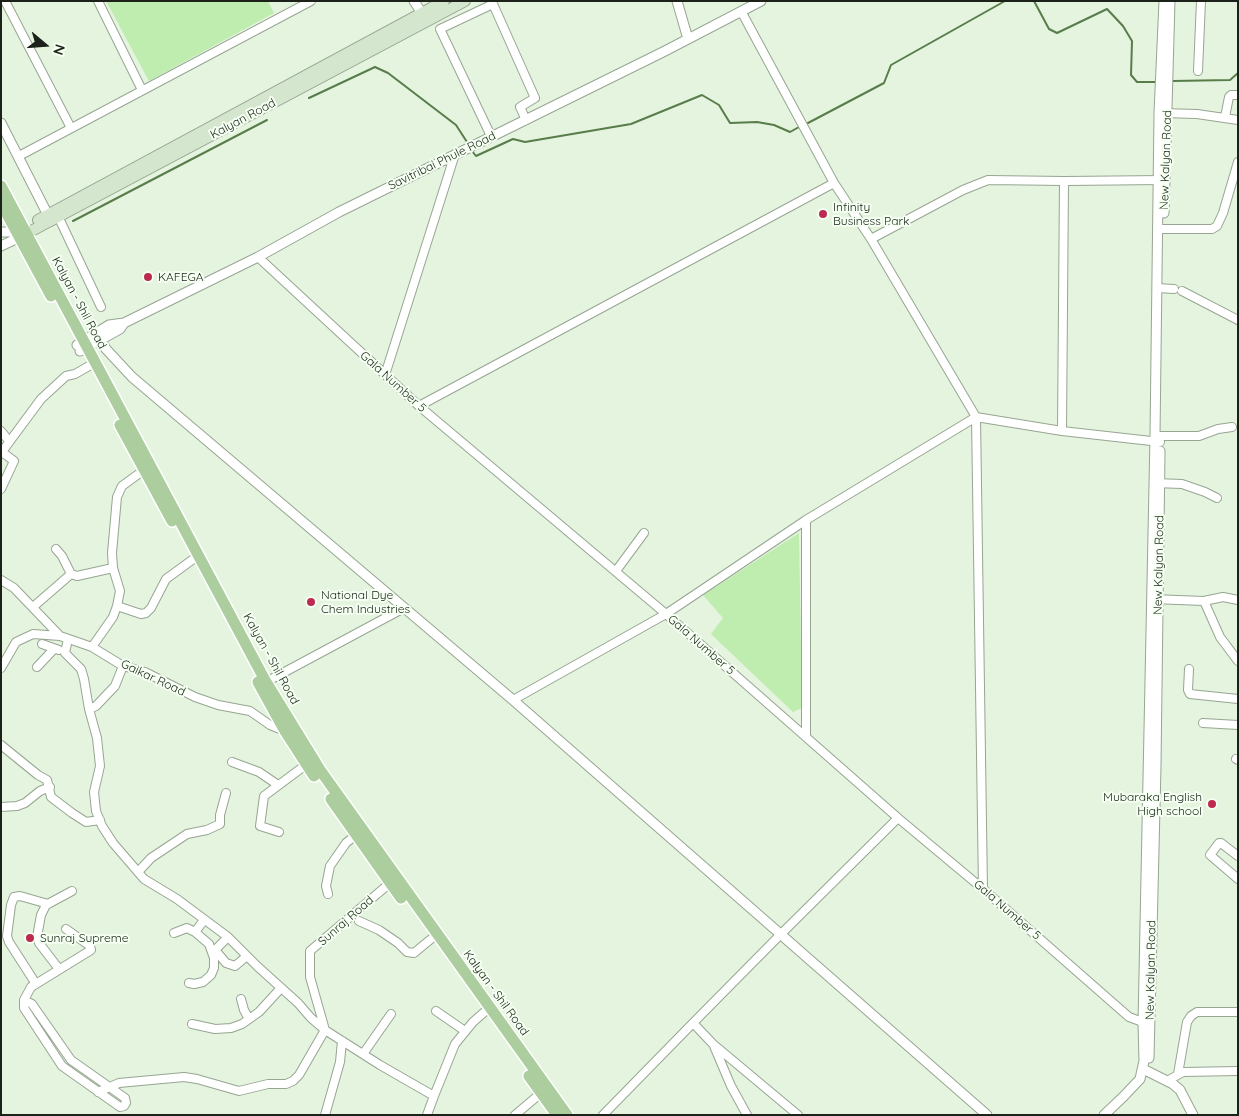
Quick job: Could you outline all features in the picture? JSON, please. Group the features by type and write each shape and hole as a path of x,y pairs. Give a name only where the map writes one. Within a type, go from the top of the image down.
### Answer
{"main road":[{"name":"Kalyan Road","path":"424,17 444,1"},
{"name":"Kalyan Road","path":"22,233 424,17 465,1"},
{"name":"Kalyan - Shil Road","path":"1,186 22,233 81,346 266,682 307,764 431,939 567,1115"},
{"name":"Kalyan - Shil Road","path":"1,203 11,221 22,233"},
{"name":"Kalyan - Shil Road","path":"81,346 88,366 144,470 179,526 192,560 289,728 320,770 557,1115"}],"street":[{"path":"5,1 71,128"},
{"path":"98,1 142,90"},
{"path":"19,156 311,1"},
{"path":"414,1 424,17"},
{"path":"677,1 688,39"},
{"name":"Savitribai Phule Road","path":"81,346 99,336 120,329 124,324 258,257 339,212 761,1"},
{"path":"1198,71 1201,1"},
{"path":"491,136 440,29 493,4 535,98 520,107 526,120"},
{"name":"New Kalyan Road","path":"1158,388 1156,374 1167,5"},
{"path":"741,11 834,183 872,239 976,417 982,889"},
{"path":"1225,118 1229,97 1233,94 1238,95"},
{"path":"1164,113 1197,114 1238,120"},
{"path":"1,123 101,307"},
{"path":"385,375 455,154"},
{"path":"1161,229 1212,229 1217,226 1224,213 1238,162"},
{"path":"872,239 963,190 988,180 1162,180"},
{"path":"1062,431 1064,181"},
{"path":"419,406 834,183"},
{"path":"1,231 11,221"},
{"path":"1,231 22,233"},
{"path":"3,242 22,233"},
{"name":"Gala Number 5","path":"258,257 419,406 666,614 898,818 1128,1016 1146,1023"},
{"path":"1159,288 1178,290 1238,320"},
{"name":"New Kalyan Road","path":"1112,1115 1140,1089 1145,1080 1158,439 1159,288"},
{"path":"99,336 106,348 132,377 512,700 987,1115"},
{"path":"1,489 14,461 2,452 41,399 66,376 75,374 88,366"},
{"path":"512,700 666,614 806,520 976,417 1062,431 1158,439 1199,436 1218,429 1232,427"},
{"path":"1,432 10,441"},
{"path":"92,648 113,617 120,591 113,568 112,552 117,497 122,486 144,470"},
{"path":"1157,483 1182,484 1206,492 1216,498"},
{"path":"806,520 806,737"},
{"path":"616,571 644,533"},
{"path":"56,549 62,556 71,574 77,576 113,568"},
{"path":"117,606 141,614 146,613 151,608 166,579 192,560"},
{"path":"33,607 71,574"},
{"path":"1,580 14,588 49,627 64,638 65,653"},
{"path":"1155,599 1204,601 1223,597 1238,600"},
{"path":"1204,601 1220,637 1238,661"},
{"path":"266,682 404,608"},
{"path":"1,668 16,642 33,634 64,638"},
{"name":"Gaikar Road","path":"64,638 92,648 123,666 145,672 207,702 250,711 256,713 270,725 289,728"},
{"path":"42,644 65,653 81,670 97,738 100,766 94,792 96,811 113,843 144,880 177,899 228,937 325,1030 434,1096"},
{"path":"37,667 54,649"},
{"path":"89,710 111,692 123,666"},
{"path":"1190,669 1188,690 1190,694 1238,699"},
{"path":"1203,723 1238,725"},
{"path":"1,744 48,784 51,797 72,814 86,822 100,820"},
{"path":"232,762 259,772 278,785"},
{"path":"279,832 260,826 264,796 307,764"},
{"path":"1,807 17,806 25,803 48,784"},
{"path":"138,872 151,858 187,834 207,830 220,824 220,815 226,793"},
{"path":"603,1115 898,818"},
{"path":"328,894 326,886 330,866 346,843 356,835"},
{"path":"1238,856 1222,843 1210,855 1238,879"},
{"name":"Sunraj Road","path":"325,1030 310,977 310,951 390,882"},
{"path":"59,969 38,940 41,916 48,904 72,891"},
{"path":"36,984 7,936 11,905 14,897 20,896 48,904"},
{"path":"196,932 204,920"},
{"path":"359,921 379,930 398,943 407,952 414,953 431,939"},
{"path":"174,933 187,928 196,932 209,944 214,958 214,968 211,975 203,982 189,983"},
{"path":"24,1000 32,1004 65,1053 74,1063 126,1101 124,1106 120,1107 62,1066 24,1008 24,1000 31,987 91,949 66,929"},
{"path":"228,937 216,949 226,964 234,966 247,956"},
{"path":"192,1024 224,1029 242,1024 259,1012 281,988"},
{"path":"241,999 249,1019"},
{"path":"436,1011 465,1031"},
{"path":"427,1115 449,1055 465,1031 486,1011"},
{"path":"1178,1074 1187,1022 1191,1016 1197,1012 1238,1012"},
{"path":"363,1054 391,1014"},
{"path":"693,1023 713,1044 798,1115"},
{"path":"98,1092 119,1083 184,1077 198,1079 239,1091 268,1084 286,1084 293,1081 299,1075 325,1030"},
{"path":"324,1115 340,1062 342,1041"},
{"path":"713,1044 731,1086 747,1115"},
{"path":"57,1059 65,1053"},
{"path":"69,1071 74,1063"},
{"path":"1145,1070 1180,1090 1187,1100 1193,1115"},
{"name":"New Kalyan Road","path":"1104,1115 1134,1086 1145,1070"},
{"path":"1167,1081 1183,1072 1238,1071"},
{"path":"515,1115 541,1093"}],"green space":[{"path":"106,1 268,1 274,13 149,81"},
{"path":"799,533 802,708 793,712 711,634 723,618 703,595"}],"waterway":[{"path":"808,123 884,83 891,65 1005,1"},
{"path":"1034,1 1049,29 1057,33 1107,9 1123,26 1132,41 1131,75 1137,82 1157,82"},
{"path":"309,98 375,67 388,73 456,125 467,142"},
{"path":"1173,81 1230,80 1238,73"},
{"path":"472,151 476,156 513,139 525,142 631,124 702,95 719,105 730,123 757,122 774,125 790,132 799,127"},
{"path":"73,221 267,120"}],"place":[{"name":"Infinity Business Park","path":"823,214"},
{"name":"KAFEGA","path":"148,277"},
{"name":"National Dye Chem Industries","path":"311,602"},
{"name":"Mubaraka English High school","path":"1212,804"},
{"name":"Sunraj Supreme","path":"30,938"}]}
